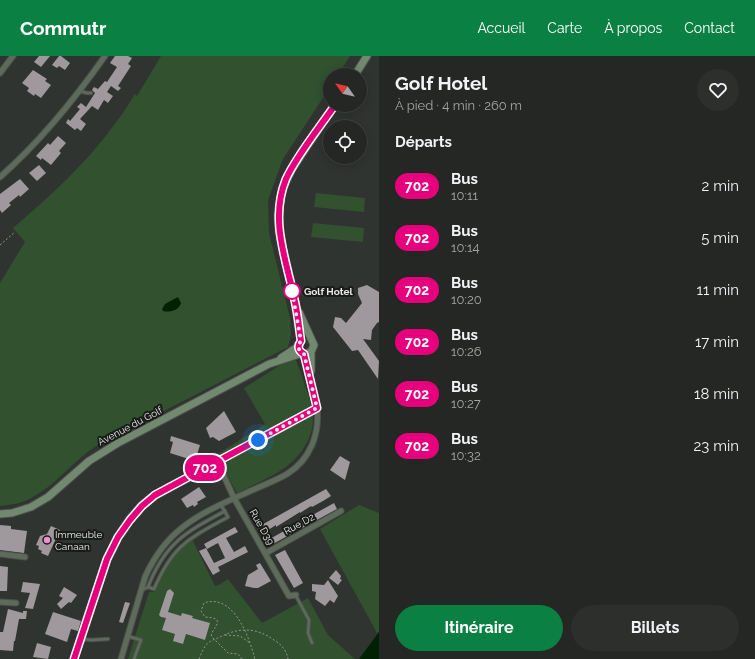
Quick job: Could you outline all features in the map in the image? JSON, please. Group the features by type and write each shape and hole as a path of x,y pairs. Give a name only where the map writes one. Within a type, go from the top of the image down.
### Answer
{"main road":[{"path":"360,68 368,56"},
{"path":"306,353 300,351 295,302 279,231 278,214 284,185 292,169 329,112"},
{"path":"295,302 312,340 314,348 306,353"},
{"path":"300,343 306,339 312,340"},
{"name":"Avenue du Golf","path":"276,362 300,343"},
{"path":"74,659 107,559 118,537 142,506 155,495 317,408 306,353"},
{"name":"Avenue du Golf","path":"0,514 12,513 31,507 48,497 78,470 100,453 276,362 306,353"}],"street":[{"path":"0,73 13,56"},
{"path":"0,177 24,156 49,130 105,56"},
{"path":"121,659 140,591 149,567 163,546 172,536 194,519 234,498 280,478 296,468 309,451 317,432 317,408"},
{"name":"Rue D39","path":"217,461 234,498 289,596 296,595"},
{"name":"Rue D2","path":"266,553 341,511"},
{"path":"0,554 25,557"},
{"path":"0,602 16,603"}],"lane":[{"path":"80,91 91,93"},
{"path":"148,586 154,589 165,565 180,546 228,517 221,505"},
{"path":"140,591 148,586 160,562 176,541 197,526 225,511"},
{"path":"296,595 308,620 308,633 312,643"},
{"path":"127,636 141,640 134,659"},
{"path":"81,639 108,639"}],"path":[{"path":"0,245 15,232"},
{"path":"242,659 238,654 228,653 214,639 211,634 217,627 218,622 214,617 205,617 202,615 201,611 204,603 214,601 228,607 235,614 251,643 255,659"},
{"path":"199,659 206,645 214,639 244,629 256,630 279,642 288,659"},
{"path":"224,635 240,636 251,643"}],"shaded area":[{"path":"161,56 350,56 342,68 323,68 323,98 283,159 268,200 269,233 290,318 291,335 288,347 96,446 80,458 50,486 33,497 25,501 0,506 0,283 25,242 13,228 54,192 80,166 117,121 135,94 137,96"},
{"path":"316,193 365,198 364,212 314,207"},
{"path":"313,223 364,228 363,242 311,237"},
{"path":"178,297 181,303 176,309 166,312 163,311 162,309 165,304"},
{"path":"296,360 312,408 313,423 309,438 303,449 288,466 237,493 216,455 265,424 244,388 282,364"},
{"path":"359,505 379,513 379,632 377,633 320,529"},
{"path":"192,539 215,586 228,579 262,623 308,598 328,635 355,659 128,659 149,592 154,592 170,563 179,551"},
{"path":"379,632 379,659 359,659"}],"building":[{"path":"39,56 50,56 41,67 34,62"},
{"path":"59,56 70,63 65,70 59,66 57,68 52,65"},
{"path":"115,56 128,56 132,58 128,64 131,66 118,86 121,88 118,91 111,86 107,92 113,96 108,103 104,100 98,110 92,106 80,119 86,124 81,131 77,128 75,130 66,123 68,119 70,121 80,109 77,107 81,103 86,107 95,93 92,90 94,87 98,89 105,81 107,82 117,67 110,63"},
{"path":"33,70 47,79 45,81 51,85 41,98 35,94 34,96 27,91 29,88 22,83"},
{"path":"58,136 66,143 59,151 61,153 51,165 42,158 41,160 36,156 48,143 50,145"},
{"path":"39,165 46,173 37,181 29,173"},
{"path":"20,179 29,189 20,197 19,195 9,203 11,205 2,213 0,210 0,194"},
{"path":"367,285 379,292 379,322 372,330 371,340 363,339 379,361 378,379 358,350 352,351 333,327 335,317 341,318 346,323 362,303 358,294 358,288"},
{"path":"224,411 236,432 219,441 213,437 210,438 206,428"},
{"path":"171,436 200,445 195,461 170,453 173,442 170,441"},
{"path":"340,456 350,462 345,480 330,470"},
{"path":"199,487 206,497 197,502 198,504 194,507 193,505 187,508 181,499"},
{"path":"326,489 331,496 262,534 258,527"},
{"path":"334,503 337,509 271,545 268,540"},
{"path":"0,525 11,526 11,529 27,531 24,553 0,550"},
{"name":"Immeuble Canaan","path":"51,526 60,530 48,556 41,553 42,551 38,549 39,546 36,545 40,536 47,534"},
{"path":"235,527 238,532 226,538 234,552 245,546 248,552 218,567 220,571 213,575 199,551 206,548 214,563 225,558 218,543 207,549 204,544"},
{"path":"285,550 303,583 294,588 275,555"},
{"path":"260,563 271,581 258,588 245,586 248,575 258,569 256,565"},
{"path":"0,566 8,567 7,591 0,591"},
{"path":"336,570 341,576 340,579 342,580 338,585 329,578"},
{"path":"328,580 338,596 334,603 330,600 325,606 315,599 316,592 312,591 312,584 324,585"},
{"path":"23,582 40,584 33,609 25,608 30,593 21,592"},
{"path":"64,587 77,595 71,603 69,602 61,609 57,604 63,598 59,596"},
{"path":"170,589 174,593 168,612 181,616 182,613 193,616 192,618 210,623 205,640 186,634 183,644 173,641 175,634 162,630 166,618 159,615 167,591"},
{"path":"125,602 130,603 123,623 119,622"},
{"path":"8,609 23,613 23,611 27,611 26,619 19,619 13,651 0,650 0,632 3,632"},
{"path":"53,612 81,621 78,631 71,629 67,642 45,634"},
{"path":"37,643 51,647 48,659 33,657"}],"bus line":[{"name":"702","path":"74,659 107,559 118,537 142,506 155,495 317,408 304,354 300,351 298,346 301,341 295,302 281,243 278,214 282,191 292,169 330,112"}],"place":[{"name":"Golf Hotel","path":"292,291"},
{"name":"Immeuble Canaan","path":"47,540"}],"route":[{"path":"258,440 317,408 304,354 300,351 298,346 301,341 292,291"}]}
